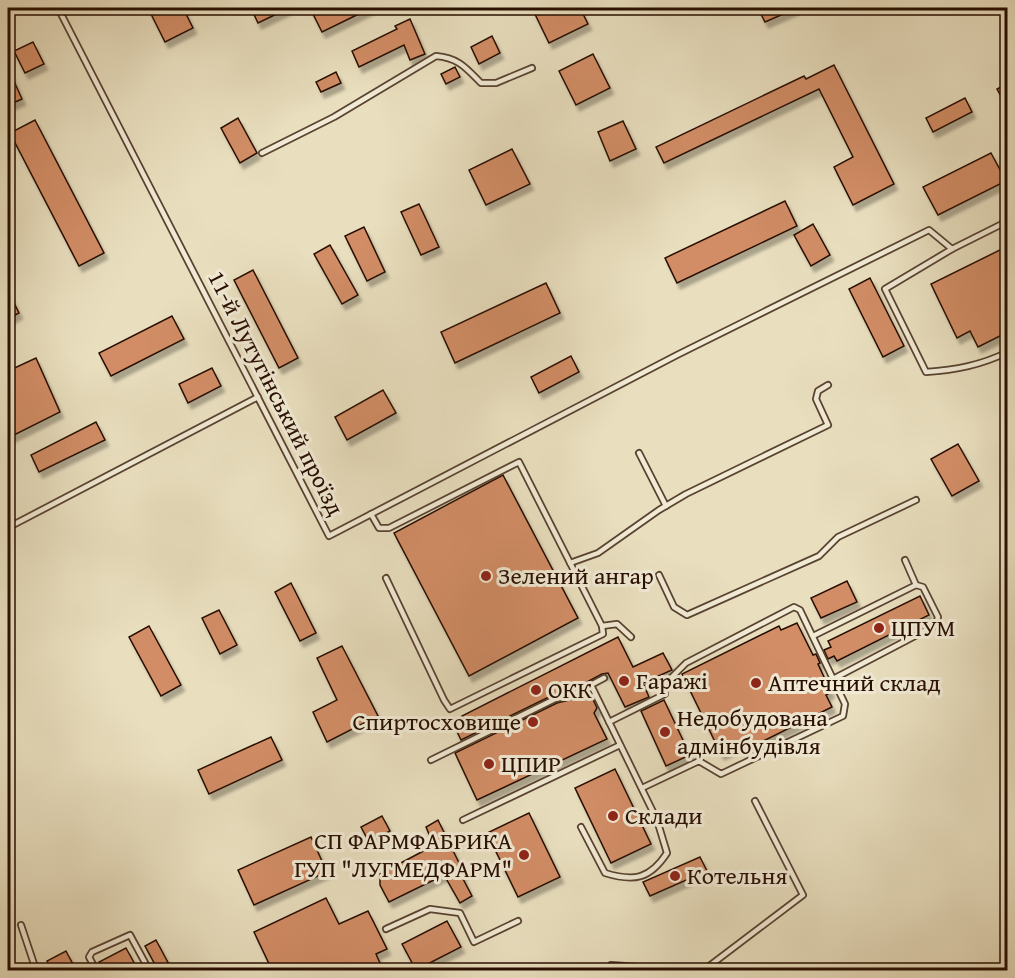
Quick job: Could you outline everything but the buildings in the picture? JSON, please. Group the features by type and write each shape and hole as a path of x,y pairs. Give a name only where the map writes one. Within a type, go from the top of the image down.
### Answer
{"lane":[{"name":"11-й Лутугінський проїзд","path":"58,8 329,536 677,355 929,230 952,249"},
{"path":"262,153 334,117 436,56 457,60 481,83 496,83 532,68"},
{"path":"1008,221 952,249 885,289 926,372 959,369 989,361 1008,352"},
{"path":"570,563 598,553 686,494 828,425 816,399 818,391 828,385"},
{"path":"11,526 258,397"},
{"path":"639,453 666,506"},
{"path":"371,514 379,528 389,528 519,462 602,626 603,634 450,709 386,578"},
{"path":"659,575 674,607 687,615 819,556 838,537 916,500"},
{"path":"905,560 916,585"},
{"path":"813,636 916,585 923,586 938,617 936,625 833,679"},
{"path":"609,722 665,694 663,686 686,663 794,607 800,610 845,704 843,716 721,774 699,761 642,789"},
{"path":"602,626 617,624 631,637"},
{"path":"431,760 555,699 572,695 604,678"},
{"path":"581,827 605,873 621,878 642,877 658,866 667,854 657,820 591,685"},
{"path":"463,820 620,745"},
{"path":"704,970 803,895 756,801"},
{"path":"386,929 430,909 460,913 474,942 518,921"},
{"path":"21,925 36,970"},
{"path":"96,970 89,957 92,952 130,935 149,970"},
{"path":"611,965 680,970"}],"place":[{"name":"Зелений ангар","path":"486,576"},
{"name":"ЦПУМ","path":"879,628"},
{"name":"Гаражі","path":"624,681"},
{"name":"Аптечний склад","path":"756,683"},
{"name":"ОКК","path":"536,690"},
{"name":"Спиртосховище","path":"533,722"},
{"name":"Недобудована адмінбудівля","path":"665,732"},
{"name":"ЦПИР","path":"489,764"},
{"name":"Склади","path":"613,816"},
{"name":"СП ФАРМФАБРИКА ГУП \"ЛУГМЕДФАРМ\"","path":"524,855"},
{"name":"Котельня","path":"675,876"}]}
